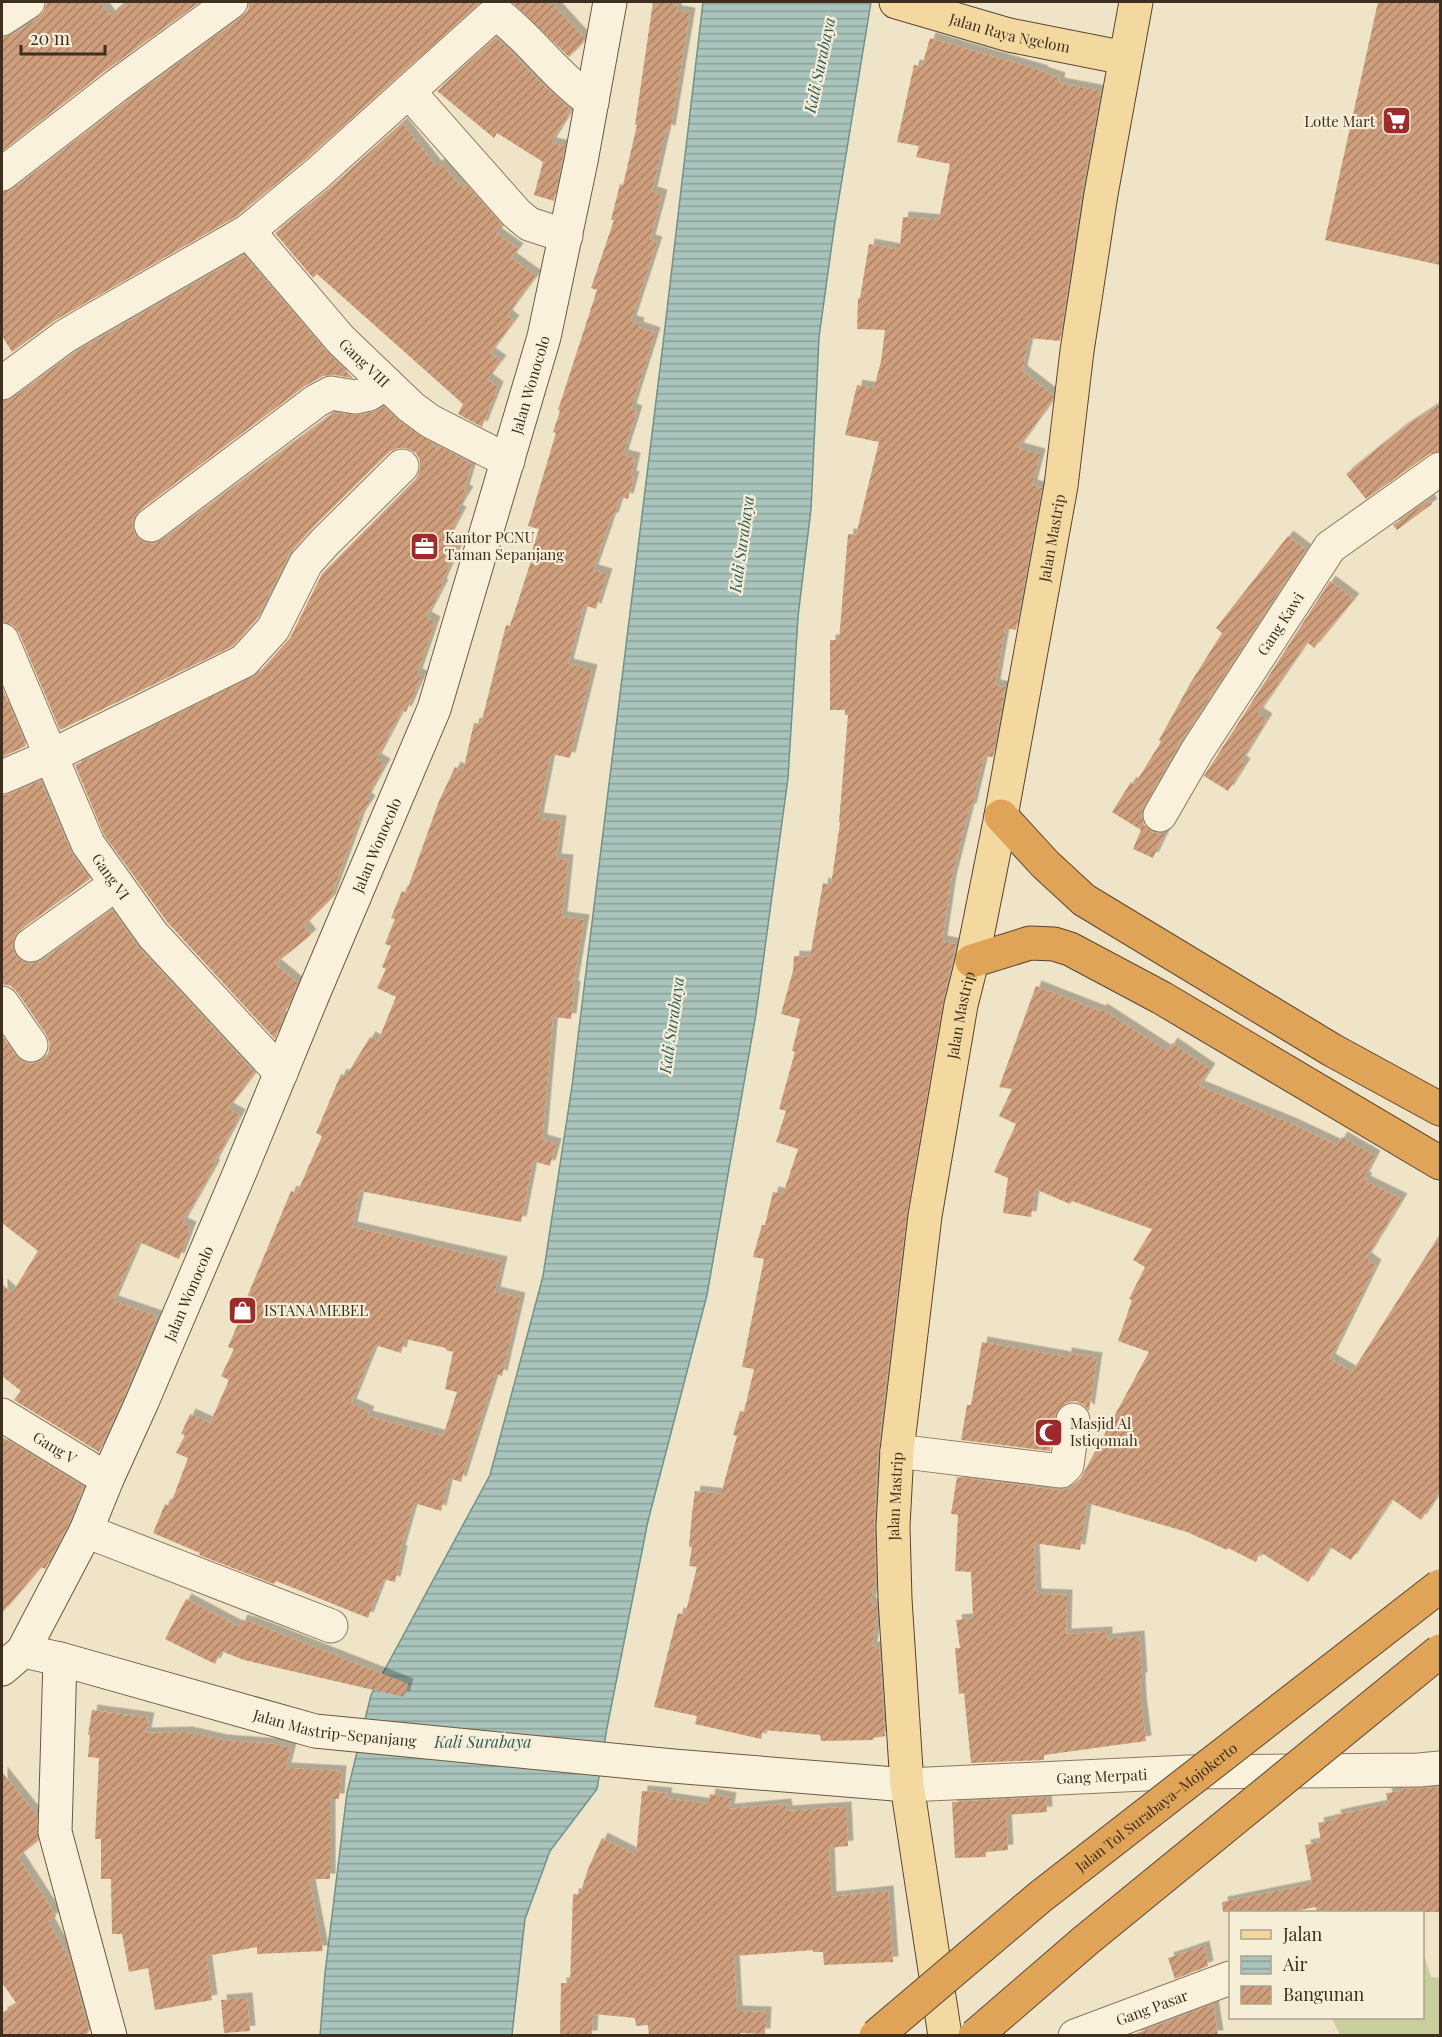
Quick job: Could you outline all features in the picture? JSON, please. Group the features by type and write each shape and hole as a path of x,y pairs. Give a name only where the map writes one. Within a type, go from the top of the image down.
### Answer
{"highway":[{"path":"1001,816 1045,864 1084,900 1332,1050 1440,1109"},
{"path":"972,961 1030,943 1054,944 1070,949 1162,998 1440,1163"},
{"name":"Jalan Tol Surabaya–Mojokerto","path":"876,2036 1040,1897 1440,1586"},
{"path":"975,2036 1085,1941 1440,1651"}],"main road":[{"name":"Jalan Raya Ngelom","path":"896,2 1009,35 1125,58"},
{"name":"Jalan Mastrip","path":"945,2036 907,1785 895,1599 893,1526 897,1451 925,1216 961,1005 1001,816 1061,486 1079,340 1101,194 1136,2"}],"street":[{"path":"2,19 28,2"},
{"path":"2,174 116,86 231,2"},
{"name":"Jalan Wonocolo","path":"12,1660 86,1532 434,709 544,337 566,236 610,2"},
{"path":"2,383 64,337 248,231 318,173 491,17 499,15 509,23 560,76 592,102"},
{"path":"409,92 516,213 530,224 566,236"},
{"name":"Gang VIII","path":"248,231 341,340 411,407 430,421 508,461"},
{"path":"151,525 316,401 332,393 355,397 369,394 386,383"},
{"path":"2,777 51,756 244,661 273,629 306,563 402,466"},
{"name":"Gang Kawi","path":"1160,815 1197,751 1330,547 1440,469"},
{"name":"Gang VI","path":"2,640 87,844 153,935 280,1073"},
{"path":"31,945 116,884"},
{"path":"2,1003 31,1045"},
{"name":"Gang V","path":"2,1415 107,1479"},
{"path":"897,1451 1061,1471 1067,1465 1073,1420"},
{"path":"86,1532 331,1626"},
{"path":"60,1659 55,1832 110,2036"},
{"name":"Jalan Mastrip-Sepanjang","path":"12,1660 60,1659 315,1731 674,1766 907,1785"},
{"name":"Gang Merpati","path":"907,1785 1188,1772 1440,1768"},
{"name":"Gang Pasar","path":"1075,2036 1229,1978"}],"green space":[{"path":"1424,1955 1431,1977 1440,1978 1440,2035 1340,2035 1332,2019 1424,2019"}],"water":[{"name":"Kali Surabaya","path":"703,2 871,2 835,222 819,337 811,509 798,617 788,778 756,1014 707,1295 648,1521 597,1789 550,1851 525,1919 512,2035 320,2036 325,1973 347,1793 371,1695 490,1475 543,1276 572,1086"}],"building":[{"path":"47,2 100,2 110,16 122,5 124,7 134,2 200,2 105,71 2,151 2,37 12,35 38,18"},
{"path":"249,2 481,2 306,159 237,216 54,321 12,352 2,336 2,192 13,189 127,101 242,17 248,10"},
{"path":"512,2 551,2 584,38 583,43 569,57"},
{"path":"653,2 678,2 676,11 690,13 670,131 666,130 652,192 662,195 650,240 657,242 631,321 639,323 638,327 655,333 631,409 637,411 623,455 635,458 631,476 634,477 628,499 620,497 593,570 607,574 596,609 584,605 568,664 592,670 570,758 551,754 538,818 561,821 556,859 568,860 562,917 584,920 573,986 575,987 571,1019 553,1017 542,1140 556,1144 550,1166 533,1161 521,1222 360,1191 352,1227 502,1262 495,1292 520,1298 502,1376 495,1374 461,1482 449,1478 441,1511 414,1503 400,1551 402,1551 395,1582 383,1579 368,1618 276,1581 274,1584 199,1555 200,1553 153,1533 165,1504 170,1506 188,1458 176,1453 185,1435 181,1434 190,1414 210,1423 229,1380 221,1376 234,1349 228,1347 240,1319 238,1319 291,1191 297,1193 322,1136 316,1133 341,1074 346,1076 370,1037 378,1041 396,997 377,988 386,969 382,967 391,946 385,944 395,919 391,918 402,891 406,893 439,801 455,767 463,771 474,723 481,724 506,625 510,626 531,561 529,560 539,529 528,526 556,433 553,432 560,411 558,410 597,290 591,288 614,220 611,220 620,184 623,185 637,125 635,125","holes":["405,1339 446,1348 453,1352 445,1389 457,1392 443,1436 367,1416 369,1412 351,1404 375,1345 401,1353"]},
{"name":"Lotte Mart","path":"1378,2 1440,2 1440,265 1325,240"},
{"path":"496,37 571,110 551,143 565,146 554,201 534,195 543,162 497,133 494,138 437,91"},
{"path":"930,38 1043,71 1060,78 1059,83 1101,91 1082,191 1060,341 1029,338 1022,371 1053,395 1052,401 1018,448 1040,454 1032,485 1042,488 1016,630 1005,628 995,685 1005,687 993,757 984,756 971,809 969,809 951,881 942,941 956,944 943,1002 907,1213 878,1450 874,1525 876,1578 870,1603 877,1605 872,1647 879,1646 885,1736 873,1738 873,1740 821,1741 820,1735 763,1730 761,1739 695,1724 697,1716 654,1707 678,1613 685,1615 697,1567 689,1566 695,1491 721,1494 737,1436 733,1435 740,1411 744,1412 754,1369 742,1367 764,1259 753,1257 762,1225 765,1225 773,1192 783,1194 798,1149 776,1142 786,1111 779,1109 795,1052 792,1051 800,1019 781,1014 793,971 794,956 810,957 823,883 831,885 840,823 848,715 845,715 845,710 830,710 830,640 839,640 848,534 856,535 879,442 845,435 857,385 874,388 881,361 885,330 857,329 858,298 860,298 869,244 896,249 897,244 900,245 903,217 939,220 950,164 916,157 919,146 897,142 914,65 922,66"},
{"path":"402,123 436,166 441,163 462,188 466,184 503,226 496,233 518,249 511,258 536,276 507,315 514,321 490,353 501,361 487,379 498,387 482,427 458,414 463,404 317,274 313,278 275,233 331,187"},
{"path":"244,255 327,352 353,378 323,376 305,386 140,510 134,517 132,527 136,537 153,544 162,540 334,413 359,415 384,407 400,422 431,442 437,450 439,446 472,464 464,490 468,492 457,510 461,512 447,539 459,544 441,584 443,585 426,617 435,622 417,674 422,676 406,712 402,710 376,759 385,764 366,798 370,801 360,816 330,900 304,926 311,935 275,964 298,983 288,1007 280,1016 283,1019 275,1039 168,923 104,835 75,765 258,674 290,638 322,574 416,479 420,470 420,461 416,453 406,448 398,448 389,452 311,529 289,554 257,618 233,646 60,730 19,633 13,625 2,622 2,401 13,398 74,353"},
{"path":"1440,404 1440,451 1429,454 1366,499 1346,474 1403,428"},
{"path":"1429,500 1432,504 1397,530 1393,525"},
{"path":"1288,536 1306,550 1181,741 1144,806 1141,816 1144,825 1151,831 1159,834 1165,833 1153,858 1133,849 1141,830 1112,812 1131,782 1134,785 1161,742 1159,740 1191,682 1222,633 1216,628"},
{"path":"1330,581 1354,599 1314,648 1307,642 1258,713 1267,719 1241,761 1245,764 1228,791 1204,776"},
{"path":"2,687 26,746 2,757"},
{"path":"41,781 71,852 90,879 20,930 12,946 16,956 23,962 32,964 41,961 112,910 139,948 255,1073 228,1108 240,1115 182,1223 191,1227 179,1259 139,1242 113,1301 157,1316 99,1452 14,1400 21,1391 2,1376 2,1284 12,1293 38,1251 2,1223 2,1035 22,1062 32,1064 42,1060 48,1054 50,1044 46,1034 17,992 11,986 2,984 2,795"},
{"path":"1036,986 1100,1011 1102,1009 1167,1051 1172,1043 1210,1069 1199,1086 1337,1145 1342,1137 1375,1156 1364,1177 1367,1179 1365,1181 1402,1199 1366,1258 1376,1265 1330,1359 1352,1372 1440,1234 1440,1492 1421,1520 1392,1499 1351,1560 1330,1547 1308,1582 1260,1552 1256,1562 1187,1532 1087,1503 1080,1550 1034,1543 1036,1594 1067,1595 1066,1634 1107,1632 1107,1639 1139,1636 1141,1701 1146,1741 1044,1755 1044,1760 971,1763 964,1693 959,1694 955,1648 960,1648 956,1620 973,1618 971,1572 955,1571 958,1515 951,1514 957,1477 1059,1490 1068,1489 1078,1481 1077,1485 1149,1352 1118,1341 1132,1300 1129,1299 1145,1267 1133,1260 1152,1229 1072,1201 1070,1204 1035,1189 1031,1217 1003,1213 1008,1178 994,1172 1016,1124 999,1116 1012,1089 999,1087"},
{"path":"982,1342 1066,1357 1066,1353 1097,1358 1089,1411 1084,1405 1075,1401 1059,1408 1054,1418 1050,1451 961,1440 967,1405 971,1405"},
{"path":"2,1437 84,1487 73,1507 75,1508 69,1523 45,1569 41,1567 2,1613"},
{"path":"186,1599 239,1627 242,1620 253,1623 408,1684 404,1697 244,1660 221,1651 215,1664 165,1639"},
{"path":"92,1710 149,1718 146,1733 187,1732 222,1740 275,1744 291,1748 286,1768 341,1771 339,1799 330,1799 330,1879 309,1879 323,1951 257,1954 257,1947 206,1956 212,2000 155,2010 148,1968 129,1972 122,1934 112,1934 111,1879 101,1879 101,1839 95,1839 99,1758 88,1757 90,1735 88,1735"},
{"path":"2,1772 37,1816 38,1841 18,1857 56,1916 48,1921 70,1960 89,2032 84,2036 2,2036 2,2013 17,2004 2,1983"},
{"path":"1440,1787 1440,1912 1317,1911 1316,1907 1294,1911 1223,1912 1222,1902 1312,1884 1305,1845 1321,1842 1318,1823 1336,1819 1335,1815 1388,1804 1386,1793 1403,1791 1402,1789"},
{"path":"642,1791 667,1793 666,1798 708,1804 710,1794 731,1798 729,1809 786,1804 787,1811 846,1807 848,1846 829,1848 831,1897 888,1891 893,1962 824,1965 823,1952 813,1952 813,1950 734,1956 737,2011 766,2012 765,2034 649,2036 648,2025 636,2026 635,2018 593,2014 592,2036 560,2036 561,1983 570,1983 573,1894 580,1894 602,1838 636,1855"},
{"path":"1046,1797 1047,1812 1006,1815 1008,1850 986,1852 986,1857 955,1858 952,1802"},
{"path":"1204,1946 1208,1966 1175,1979 1168,1958"},
{"path":"247,1998 250,2031 224,2033 221,2000"},
{"path":"1213,2004 1218,2036 1130,2036"}],"place":[{"name":"Lotte Mart","path":"1396,121"},
{"name":"Kantor PCNU Taman Sepanjang","path":"424,546"},
{"name":"ISTANA MEBEL","path":"243,1310"},
{"name":"Masjid Al Istiqomah","path":"1049,1432"}]}
